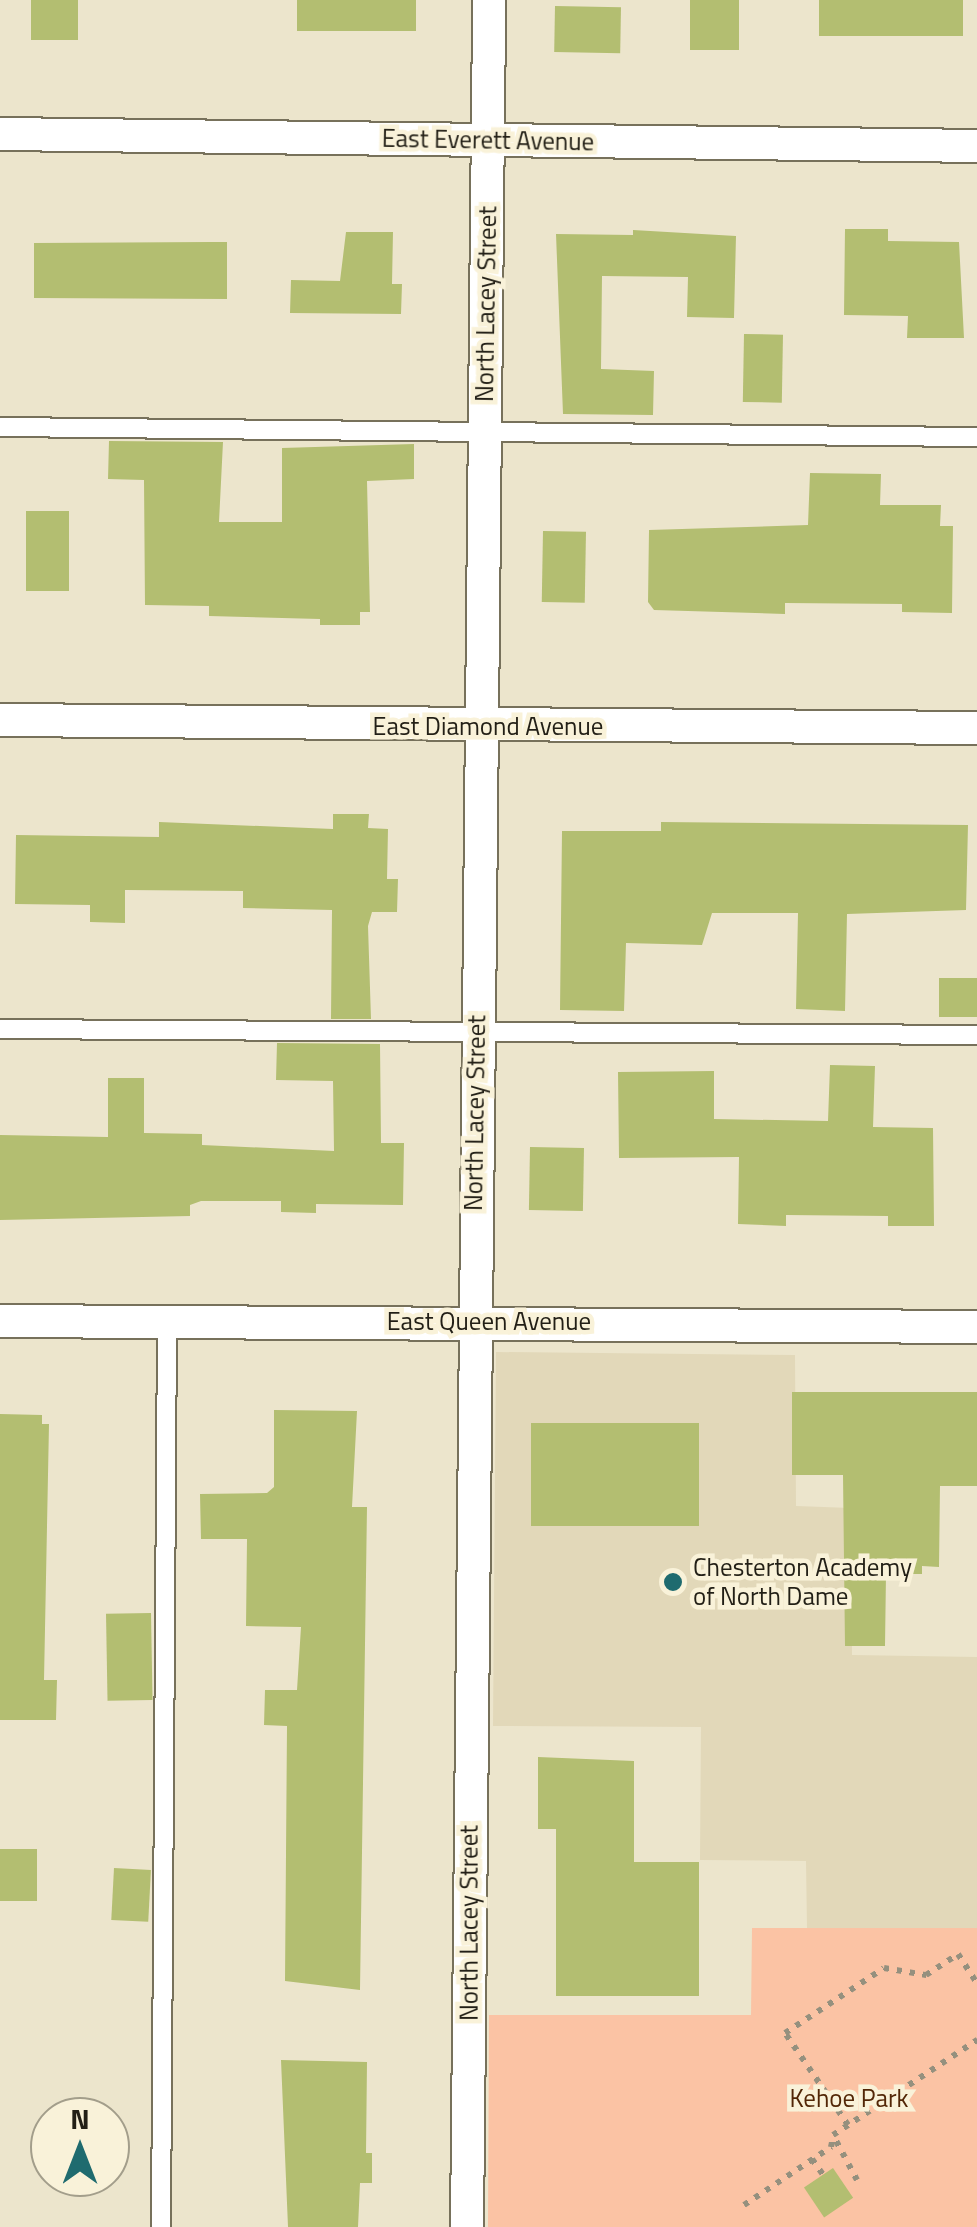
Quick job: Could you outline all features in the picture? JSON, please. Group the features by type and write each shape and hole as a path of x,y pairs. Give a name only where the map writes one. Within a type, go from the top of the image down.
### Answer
{"street":[{"name":"North Lacey Street","path":"467,2227 472,1320 489,0"},
{"name":"East Everett Avenue","path":"0,134 977,146"},
{"name":"East Diamond Avenue","path":"0,720 977,728"},
{"name":"East Queen Avenue","path":"0,1320 472,1320 977,1327"}],"lane":[{"path":"0,427 484,428 977,437"},
{"path":"0,1029 977,1035"},
{"path":"162,2227 167,1320"}],"path":[{"path":"848,2126 785,2032 884,1968 926,1975 958,1954 977,1984"},
{"path":"744,2204 812,2159 848,2126 977,2040"},
{"path":"834,2141 857,2180"},
{"path":"812,2159 823,2175"}],"shaded area":[{"name":"Chesterton Academy of North Dame","path":"496,1352 795,1355 796,1506 851,1508 852,1655 977,1657 977,1928 807,1928 806,1861 700,1860 701,1727 493,1726"}],"green space":[{"name":"Kehoe Park","path":"752,1928 977,1928 977,2227 488,2227 489,2015 751,2015"}],"building":[{"path":"31,0 78,0 78,40 31,40"},
{"path":"297,0 416,0 416,31 297,31"},
{"path":"690,0 739,0 739,50 690,50"},
{"path":"819,0 963,0 963,36 819,36"},
{"path":"555,6 621,7 620,53 554,52"},
{"path":"845,229 888,229 888,241 959,242 964,338 907,338 908,316 844,315"},
{"path":"633,230 736,236 734,318 687,317 688,277 602,276 601,369 654,371 653,415 563,414 556,234 633,235"},
{"path":"346,232 393,232 392,284 402,284 401,314 290,313 291,280 340,281"},
{"path":"227,242 227,299 34,298 34,243"},
{"path":"744,334 783,335 782,403 743,402"},
{"path":"109,441 223,442 219,522 282,522 282,448 414,444 414,479 367,481 370,612 360,612 360,625 320,625 320,619 209,616 209,606 145,605 144,480 108,479"},
{"path":"810,473 881,474 880,505 941,505 940,526 953,526 952,613 902,612 902,604 785,603 785,614 654,610 648,602 649,530 808,525"},
{"path":"26,511 69,511 69,591 26,591"},
{"path":"543,531 586,532 585,603 542,602"},
{"path":"333,814 369,814 368,828 388,829 387,879 398,879 397,912 372,912 368,926 371,1019 331,1019 332,910 243,908 243,891 125,890 125,923 90,922 90,905 15,904 16,835 159,837 159,822 333,829"},
{"path":"661,822 968,825 966,910 847,914 845,1011 796,1009 798,913 712,913 702,945 626,943 624,1011 560,1010 562,831 661,831"},
{"path":"939,978 977,978 977,1017 939,1017"},
{"path":"277,1043 380,1044 381,1143 404,1143 403,1205 316,1204 316,1213 281,1212 281,1201 201,1201 190,1205 190,1216 0,1220 0,1135 108,1137 108,1078 144,1078 144,1133 202,1134 202,1145 334,1151 333,1081 276,1080"},
{"path":"830,1065 875,1066 873,1127 933,1128 934,1226 888,1226 888,1216 786,1215 786,1226 738,1224 739,1157 619,1158 618,1072 714,1071 714,1119 828,1121"},
{"path":"530,1147 584,1148 583,1211 529,1210"},
{"path":"792,1392 977,1392 977,1486 940,1486 939,1567 922,1566 922,1574 886,1574 885,1646 845,1646 843,1475 792,1475"},
{"path":"274,1410 357,1411 352,1507 367,1507 360,1990 285,1981 287,1726 264,1725 265,1690 297,1690 301,1627 246,1626 247,1539 201,1539 200,1494 267,1493 274,1487"},
{"path":"0,1414 42,1415 42,1424 49,1424 44,1680 57,1680 56,1720 0,1720"},
{"path":"531,1423 699,1423 699,1526 531,1526"},
{"path":"151,1613 153,1700 108,1701 106,1614"},
{"path":"538,1757 634,1761 634,1862 699,1862 699,1996 556,1996 556,1829 538,1829"},
{"path":"0,1849 37,1849 37,1901 0,1901"},
{"path":"114,1868 151,1870 148,1922 111,1920"},
{"path":"281,2060 367,2062 366,2153 372,2153 372,2183 360,2183 358,2227 288,2227"},
{"path":"833,2168 853,2198 824,2217 804,2188"}],"place":[{"name":"Chesterton Academy of North Dame","path":"673,1582"}]}
